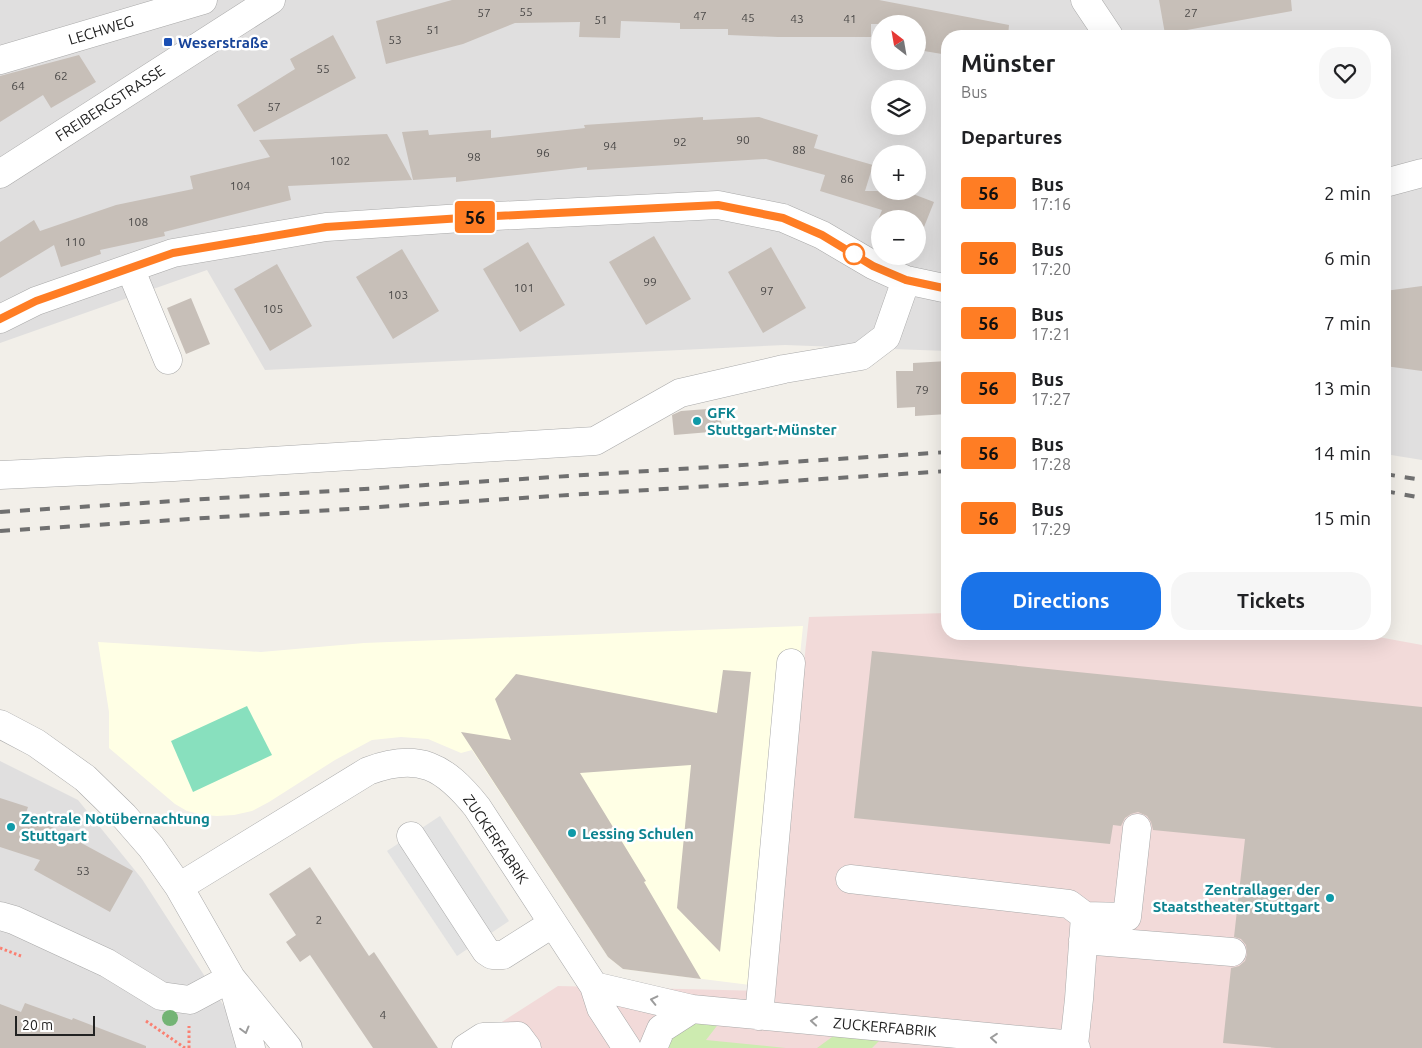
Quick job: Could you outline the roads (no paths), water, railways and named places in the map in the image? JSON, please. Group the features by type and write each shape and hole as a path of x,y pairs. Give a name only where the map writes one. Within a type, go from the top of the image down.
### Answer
{"street":[{"name":"LECHWEG","path":"0,60 203,0"},
{"path":"1085,0 1105,30"},
{"name":"FREIBERGSTRASSE","path":"0,174 260,2"},
{"path":"1391,181 1422,173"},
{"path":"0,319 36,301 173,253 326,227 477,217 718,205 783,218 822,235 873,266 906,280 941,288"},
{"path":"130,268 168,360"},
{"path":"0,475 595,441 680,394 784,369 861,356 886,337 906,280"},
{"path":"759,1016 791,663"},
{"path":"0,724 36,743 86,778 124,816 151,848 179,887 231,978 288,1048"},
{"name":"ZUCKERFABRIK","path":"179,887 368,772 386,764 404,762 423,764 445,774 461,787 477,807 594,986 601,1008 627,1048"},
{"path":"1084,928 1126,917 1138,828"},
{"path":"410,836 486,951 492,955 503,955 552,924"},
{"path":"850,879 1069,904 1084,928 1075,1047"},
{"path":"0,916 14,920 107,963 161,996 190,1000 231,978"},
{"path":"1084,928 1232,952"},
{"path":"231,978 251,1048"},
{"name":"ZUCKERFABRIK","path":"594,986 692,1009 1075,1047"},
{"path":"653,1048 661,1029 692,1009"},
{"path":"466,1048 483,1037 518,1036 527,1048"}],"railway":[{"path":"0,512 941,452"},
{"path":"0,531 941,471"},
{"path":"1391,475 1422,480"},
{"path":"1391,492 1422,498"}],"place":[{"name":"Weserstraße","path":"168,42"},
{"name":"GFK Stuttgart-Münster","path":"697,421"},
{"name":"Zentrale Notübernachtung Stuttgart","path":"11,827"},
{"name":"Lessing Schulen","path":"572,833"},
{"name":"Zentrallager der Staatstheater Stuttgart","path":"1330,898"}]}
